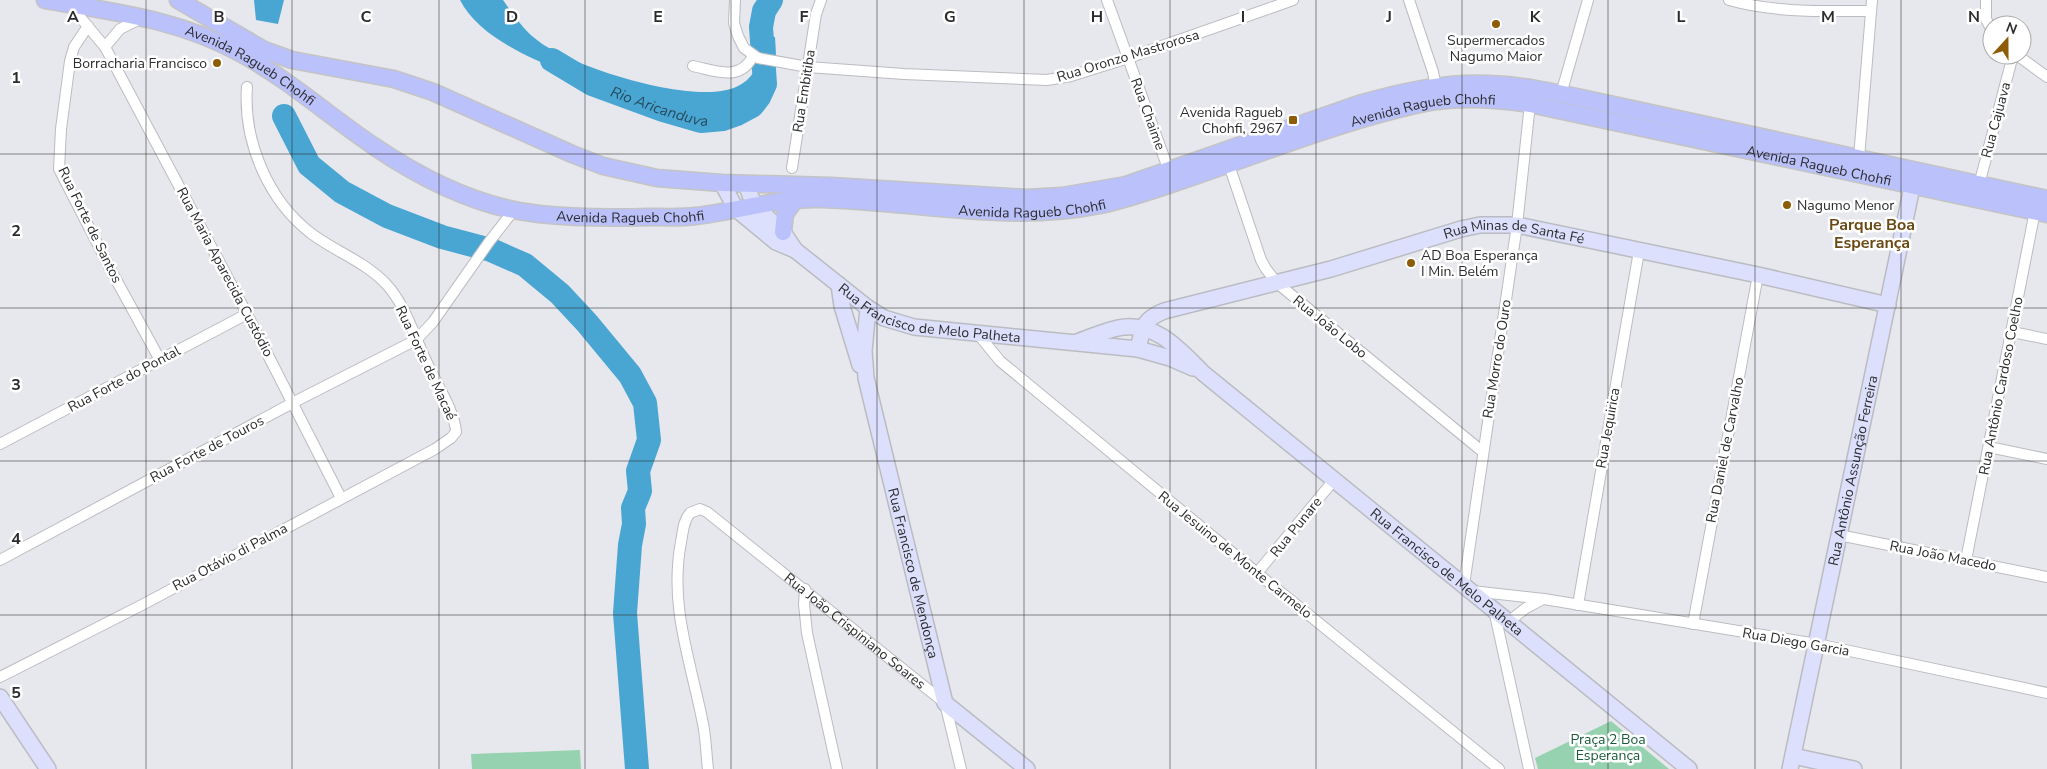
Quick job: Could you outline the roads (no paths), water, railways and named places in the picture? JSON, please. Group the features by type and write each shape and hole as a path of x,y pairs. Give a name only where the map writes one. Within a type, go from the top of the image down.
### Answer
{"main road":[{"name":"Avenida Ragueb Chohfi","path":"45,0 146,17 177,25 235,50 273,72 376,148 418,173 466,196 514,210 540,214 625,218 694,216 795,200 842,201 980,211 1054,211 1078,209 1134,196 1437,93 1530,104 1914,178 2041,213"},
{"path":"93,8 101,6 108,0"},
{"name":"Avenida Ragueb Chohfi","path":"178,0 264,50 292,60 394,79 410,84 433,92 603,166 658,178 722,184 831,186 1026,198 1085,193 1126,185 1359,104 1487,84 1523,87 1561,94 1859,158 1914,178 1979,185 2047,200"},
{"path":"783,232 785,214 795,200"}],"street":[{"path":"692,66 728,73 742,71 758,58 744,48 738,36 734,24 736,0"},
{"name":"Rua Embitiba","path":"792,168 816,14 821,0"},
{"name":"Rua Chaime","path":"1107,0 1169,171"},
{"name":"Rua Oronzo Mastrorosa","path":"758,58 808,67 904,74 1047,80 1071,76 1128,58 1293,0"},
{"path":"1409,0 1437,93"},
{"path":"1561,94 1588,0"},
{"path":"1729,0 1745,5 1778,10 1871,11"},
{"path":"1859,158 1872,0"},
{"path":"1986,0 1986,15"},
{"name":"Rua Maria Aparecida Custódio","path":"69,4 105,48 247,314 341,498"},
{"path":"105,48 120,29 146,17"},
{"name":"Rua Forte de Santos","path":"88,26 74,47 70,61 60,129 60,169 113,274 160,360"},
{"name":"Rua Cajuava","path":"1979,185 2010,65"},
{"path":"2031,65 2047,77"},
{"name":"Rua Forte de Macaé","path":"247,87 246,101 250,133 257,158 274,192 291,216 312,234 357,260 388,286 403,308 443,396 456,432"},
{"name":"Rua Morro do Ouro","path":"1467,588 1483,452 1517,225 1530,104"},
{"name":"Rua João Lobo","path":"1229,165 1261,260 1277,283 1483,452"},
{"name":"Rua Antônio Assunção Ferreira","path":"1792,763 1914,178"},
{"name":"Rua Francisco de Melo Palheta","path":"722,184 736,208 776,242 796,250"},
{"name":"Rua Francisco de Melo Palheta","path":"746,184 754,205 783,232 796,250 868,308 884,318 914,327 1138,349 1170,358 1203,373"},
{"name":"Rua Forte de Touros","path":"0,560 293,403 416,340 433,322 489,242 514,210"},
{"name":"Rua Antônio Cardoso Coelho","path":"1966,560 2012,332 2041,213"},
{"name":"Rua Minas de Santa Fé","path":"1143,328 1150,318 1164,311 1331,270 1461,229 1480,225 1517,225 1888,305"},
{"name":"Rua Jequirica","path":"1578,606 1639,251"},
{"name":"Rua Daniel de Carvalho","path":"1693,624 1758,276"},
{"name":"Rua Francisco de Mendonça","path":"839,285 855,350 866,378 961,769"},
{"name":"Rua Francisco de Mendonça","path":"866,378 864,351 868,308"},
{"name":"Rua Forte do Pontal","path":"0,444 247,314"},
{"name":"Rua Francisco de Melo Palheta","path":"1077,342 1116,328 1128,326 1158,333 1172,342 1203,373 1689,769"},
{"path":"1138,349 1143,328"},
{"path":"2012,332 2047,339"},
{"name":"Rua Jesuino de Monte Carmelo","path":"978,334 1000,361 1256,573 1499,769"},
{"name":"Rua Otávio di Palma","path":"0,677 435,449 451,438 456,432"},
{"path":"1989,447 2047,459"},
{"name":"Rua Punare","path":"1256,573 1334,480"},
{"name":"Rua João Crispiniano Soares","path":"708,769 703,722 681,630 676,592 678,557 684,525 690,513 696,510 707,512 1027,769"},
{"name":"Rua João Macedo","path":"1839,535 2047,578"},
{"name":"Rua Diego Garcia","path":"1467,588 1817,644 2047,693"},
{"path":"805,589 804,604 807,633 838,769"},
{"path":"1508,622 1526,608 1544,599"},
{"path":"1494,610 1529,769"},
{"path":"0,697 48,769"},
{"path":"1792,763 1854,769"}],"water":[{"path":"254,0 284,0 278,24 256,20"},
{"path":"460,0 503,0 525,29 541,43 581,63 638,82 695,92 719,91 738,86 750,77 757,64 760,50 760,34 775,37 775,72 766,91 744,105 706,113 667,108 576,76 508,46 488,32 472,17"}],"waterway":[{"name":"Rio Aricanduva","path":"552,60 592,84 663,110 701,121 723,119 752,106 765,84 761,27 764,11 771,0"},
{"path":"284,116 309,165 342,192 387,216 442,237 491,250 525,265 560,294 630,375 645,403 649,440 638,471 640,491 633,508 634,524 630,545 625,613 637,769"}],"place":[{"name":"Supermercados Nagumo Maior","path":"1496,24"},
{"name":"Borracharia Francisco","path":"217,63"},
{"name":"Avenida Ragueb Chohfi, 2967","path":"1293,120"},
{"name":"Nagumo Menor","path":"1787,205"},
{"name":"AD Boa Esperança I Min. Belém","path":"1411,263"}],"district":[{"name":"Parque Boa Esperança","path":"1872,234"}],"park label":[{"name":"Praça 2 Boa Esperança","path":"1608,748"}]}
